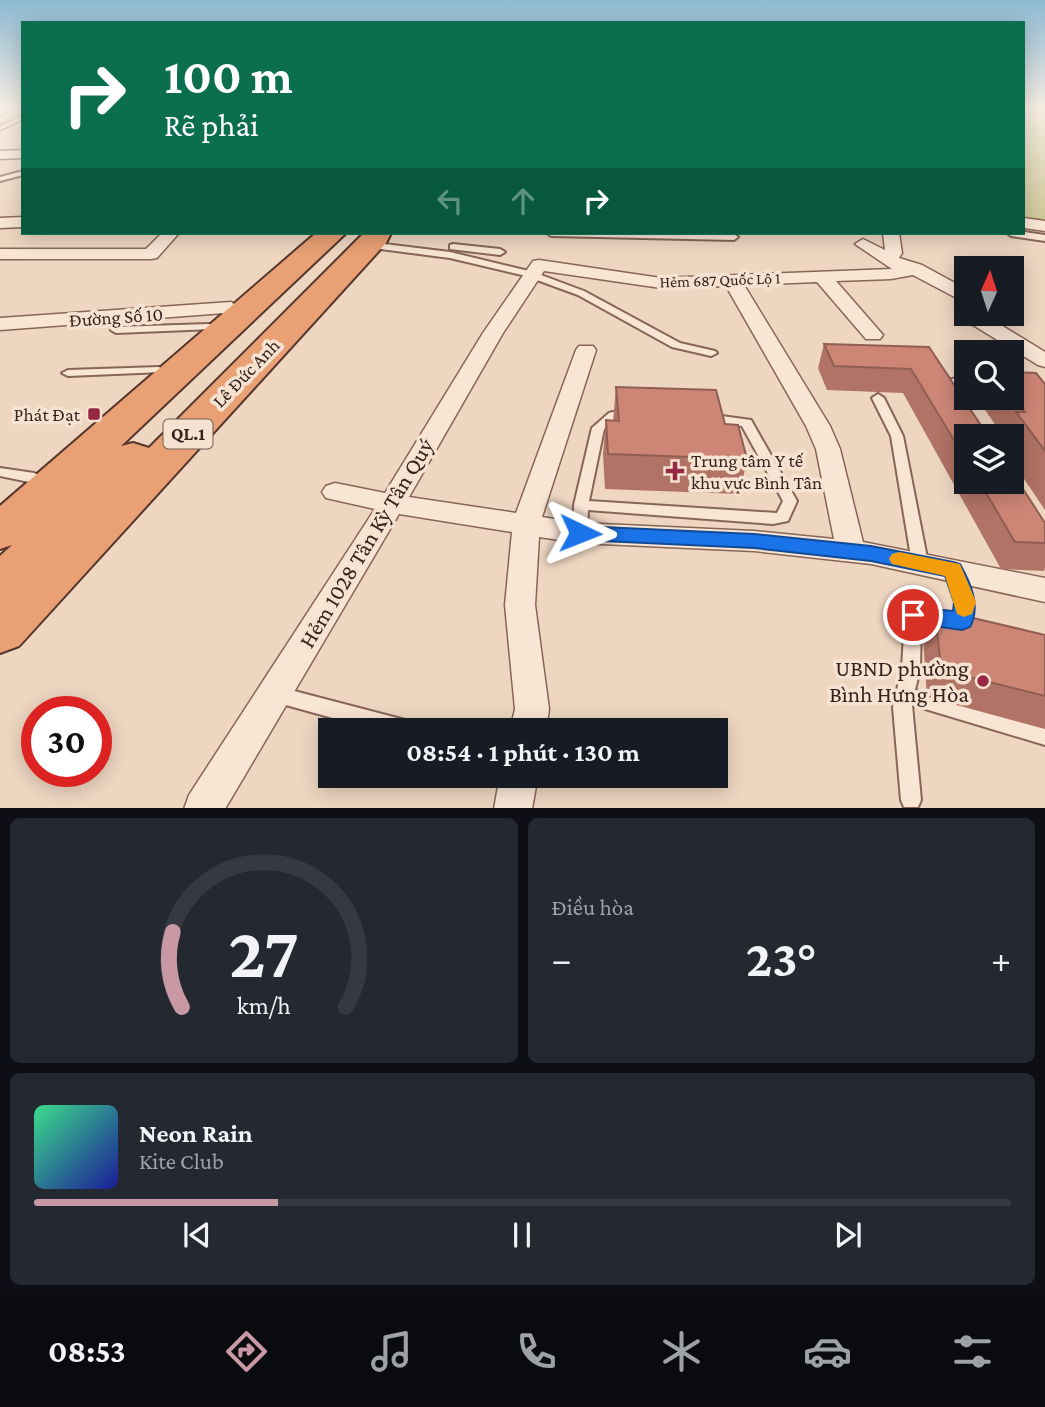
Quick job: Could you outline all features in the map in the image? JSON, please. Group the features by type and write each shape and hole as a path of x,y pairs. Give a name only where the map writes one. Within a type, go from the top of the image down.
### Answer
{"highway":[{"path":"0,509 17,475 159,370 316,235"},
{"name":"Lê Đức Anh","path":"0,631 84,524 363,236"},
{"name":"QL.1","path":"0,532 363,236"},
{"name":"Lê Đức Anh","path":"0,587 84,524"}],"street":[{"path":"0,155 21,154"},
{"path":"1025,223 1045,226"},
{"path":"0,254 151,254 169,235"},
{"path":"891,235 894,253 901,267"},
{"path":"863,244 954,299"},
{"name":"Hẻm 687 Quốc Lộ 1","path":"530,276 539,265 661,283 821,276 901,267"},
{"name":"Hẻm 1028 Tân Kỳ Tân Quý","path":"204,808 530,276"},
{"path":"821,276 873,335"},
{"path":"732,280 818,426 828,449 851,551"},
{"name":"Đường Số 10","path":"0,324 220,318"},
{"path":"994,326 1045,361"},
{"path":"1017,326 1045,342"},
{"path":"530,718 532,709 520,605 526,526 586,350"},
{"path":"335,492 392,505 580,533 754,541 851,551 1045,590"},
{"path":"513,808 517,788"}],"lane":[{"path":"0,179 21,174"},
{"path":"642,235 734,237"},
{"path":"1025,235 1045,238"},
{"path":"363,236 500,253"},
{"path":"363,236 462,256 582,293 684,348 711,353"},
{"path":"117,330 220,318"},
{"path":"68,373 159,370"},
{"path":"954,382 948,382 947,385 954,396"},
{"path":"878,398 897,436 920,563"},
{"path":"580,533 581,505 598,428 613,416 640,416"},
{"path":"581,505 773,519 783,517 790,501 747,423 692,416"},
{"path":"911,800 902,706 911,669 913,615 962,621 965,602 953,570"},
{"path":"275,694 365,718"},
{"path":"904,695 1045,736"}],"shaded area":[{"path":"1025,146 1045,146 1045,220 1025,217"}],"building":[{"path":"824,344 929,347 954,385 954,410 971,410 980,424 954,424 954,440 911,369 834,366"},
{"path":"1024,372 1036,373 1045,384 1045,451 1016,412 1025,412"},
{"path":"616,387 716,390 725,424 738,425 747,459 608,454 606,420 619,421"},
{"path":"1024,491 1045,523 1045,543 1015,542 987,494 1024,494"},
{"path":"935,609 1045,635 1045,696 941,670"}],"slow traffic":[{"path":"899,559 953,570 965,602 964,608"}],"place":[{"name":"Phát Đạt","path":"94,414"},
{"name":"Trung tâm Y tế khu vực Bình Tân","path":"675,471"},
{"name":"UBND phường Bình Hưng Hòa","path":"983,681"}],"route":[{"path":"580,533 754,541 871,553 953,570 965,602 962,621 913,615"}]}
